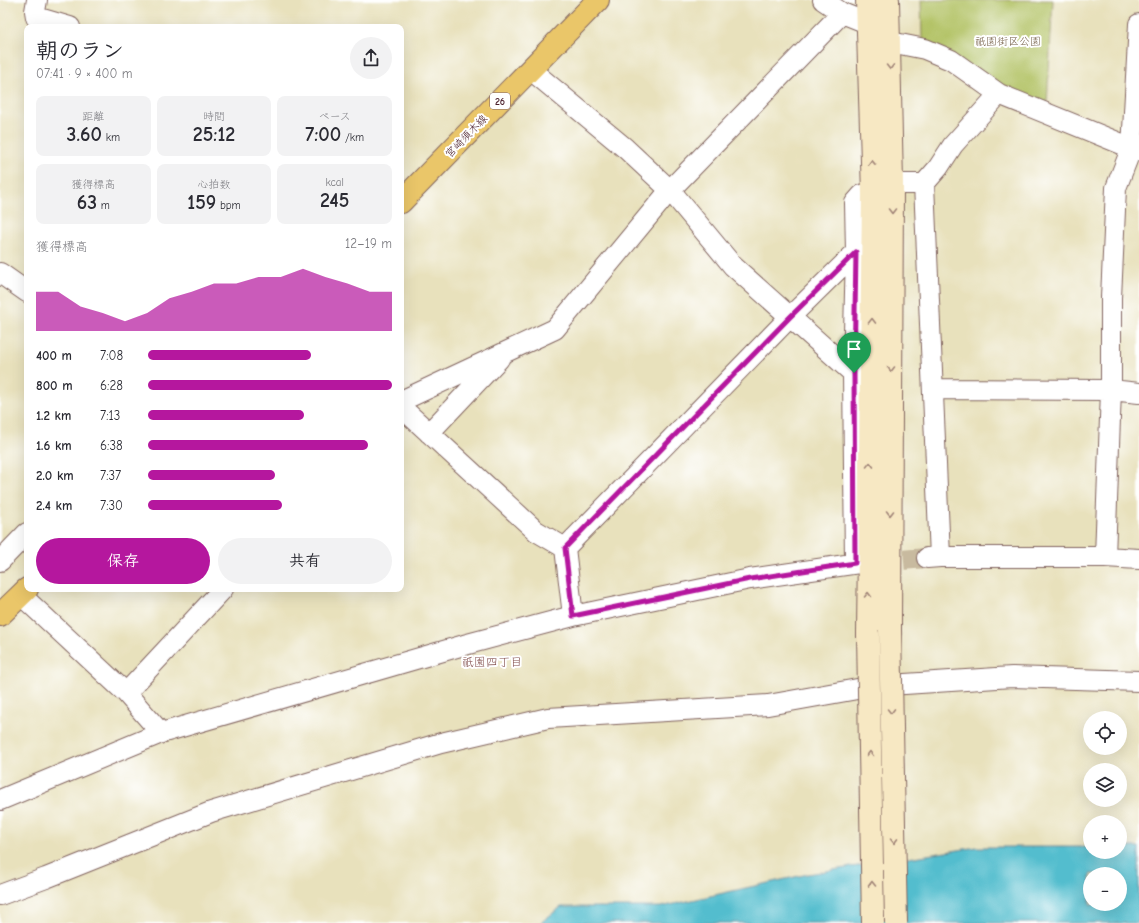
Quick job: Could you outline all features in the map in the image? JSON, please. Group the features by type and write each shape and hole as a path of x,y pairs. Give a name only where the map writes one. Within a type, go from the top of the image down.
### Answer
{"main road":[{"name":"宮崎須木線","path":"404,199 598,0"},
{"path":"0,616 24,592"}],"street":[{"path":"37,0 35,11 36,17 60,24"},
{"path":"823,0 842,13 867,23 890,42 925,49 951,60 999,94 1136,149"},
{"path":"867,0 867,23 882,189 896,923"},
{"path":"873,923 868,634 882,189 890,42 888,0"},
{"path":"404,399 554,329 670,190 842,13"},
{"path":"1105,557 1111,390 1111,298 1116,188 1136,149 1139,24"},
{"path":"531,70 625,148 670,190 733,266 854,373"},
{"path":"0,800 161,733 464,645 573,616 750,579 861,563 854,373 856,252 855,203 862,195 882,189 924,184 938,168 953,145 999,94"},
{"path":"924,184 933,389 934,558 1105,557 1139,559"},
{"path":"565,548 790,317 856,252"},
{"path":"0,273 24,290"},
{"path":"429,433 508,351"},
{"path":"933,389 1111,390 1139,393"},
{"path":"404,410 536,531 565,548"},
{"path":"0,561 23,542"},
{"path":"565,548 573,616"},
{"path":"24,592 126,693 161,733"},
{"path":"126,693 220,592"},
{"path":"0,895 211,812 441,743 548,718 768,705 874,686 1012,677 1139,681"}],"green space":[{"name":"祇園街区公園","path":"921,0 1053,0 1047,104 1003,88 922,41"}],"water":[{"path":"977,847 1083,847 1083,859 1127,859 1127,847 1139,847 1139,923 540,923 561,907 661,907 808,874"}],"tunnel":[{"path":"874,562 927,558"}],"district":[{"name":"祇園四丁目","path":"492,662"}],"route":[{"path":"856,252 854,373 855,563 750,579 573,616 565,548 790,317 856,252"}]}
